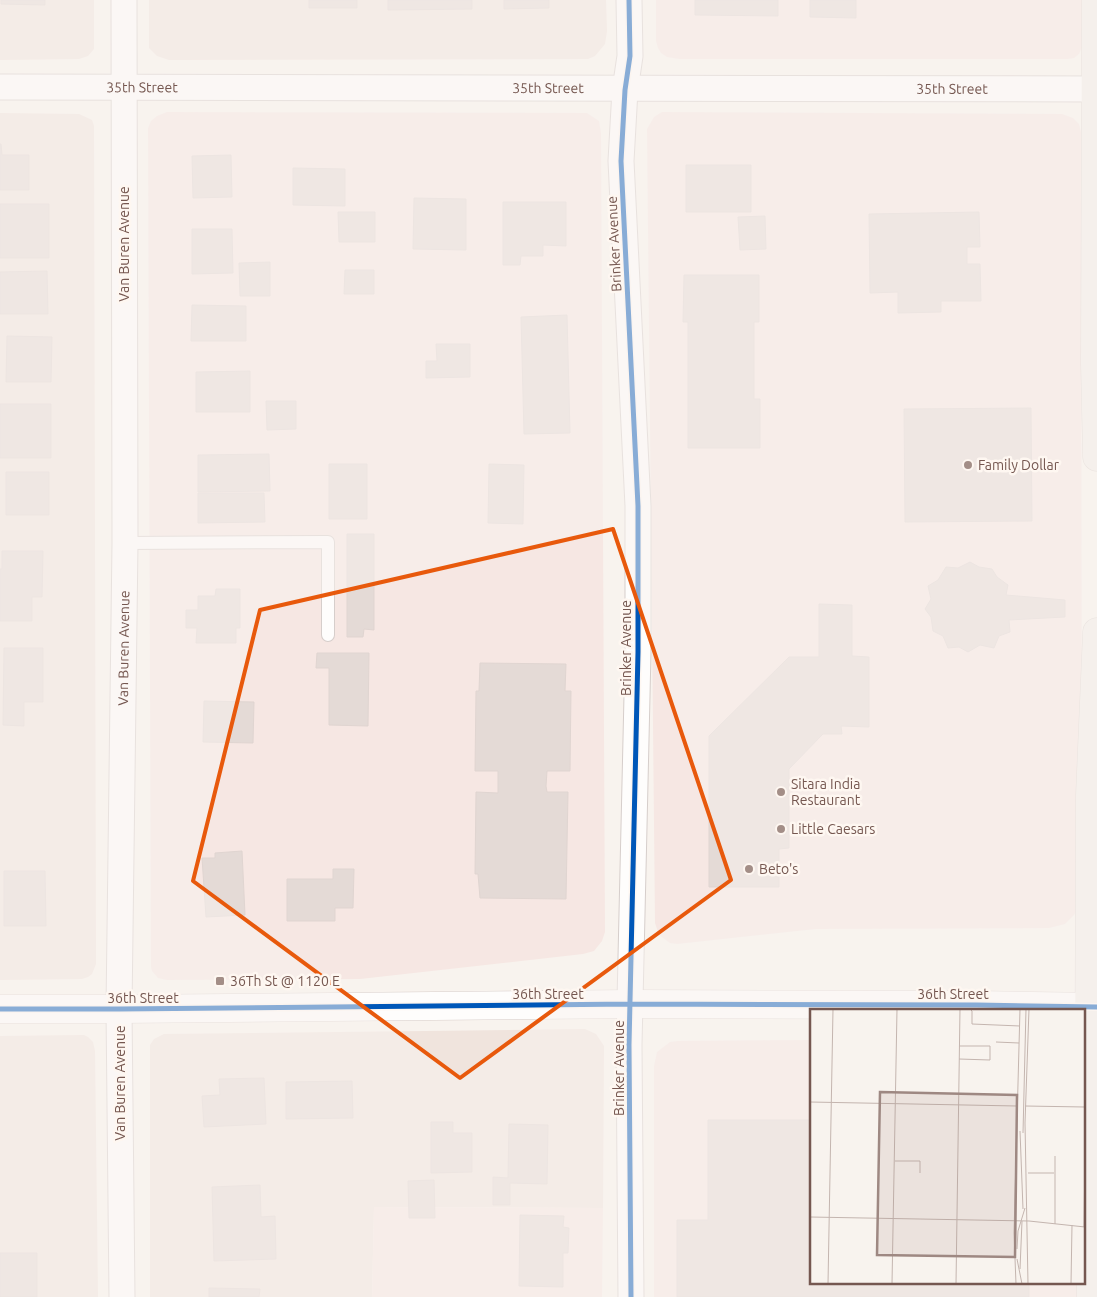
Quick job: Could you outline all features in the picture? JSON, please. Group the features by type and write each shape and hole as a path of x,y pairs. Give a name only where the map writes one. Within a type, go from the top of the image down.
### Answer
{"main road":[{"path":"1096,0 1095,364 1097,457"},
{"path":"1091,1297 1089,1105 1094,1007 1090,795 1097,632"},
{"name":"36th Street","path":"0,1009 630,1004 1094,1007"}],"street":[{"name":"Van Buren Avenue","path":"122,1297 119,1009 125,543 124,0"},
{"name":"Brinker Avenue","path":"630,0 630,56 625,90 621,161 638,536 638,652 629,1045 631,1297"},
{"name":"35th Street","path":"0,87 625,90 1096,89"}],"lane":[{"path":"125,543 328,542 328,635"}],"highlighted area":[{"path":"613,529 731,880 460,1078 193,881 260,610"}],"shaded area":[{"path":"0,0 94,0 94,49 88,56 79,59 0,60"},
{"path":"149,0 606,0 607,31 605,44 595,56 588,59 169,60 157,56 149,48"},
{"path":"656,0 1083,0 1083,45 1079,54 1074,58 1068,59 679,59 667,57 658,48 656,41"},
{"path":"167,112 587,113 599,121 601,133 605,932 602,941 594,951 583,954 360,979 167,980 158,978 152,971 148,128 151,121"},
{"path":"662,112 1062,114 1073,118 1079,124 1081,132 1082,895 1079,907 1065,924 1049,928 816,929 677,944 670,943 659,935 655,923 647,129 654,117"},
{"path":"0,113 79,114 92,120 94,126 96,964 92,974 82,979 0,980"},
{"path":"585,1029 596,1034 604,1046 603,1208 374,1207 372,1297 150,1297 150,1045 154,1039 164,1034"},
{"path":"84,1035 93,1042 95,1051 98,1297 0,1297 0,1036"},
{"path":"810,1040 810,1284 1081,1284 1081,1297 654,1297 654,1066 657,1052 670,1042"},
{"path":"374,1207 603,1208 602,1297 372,1297"}],"building":[{"path":"1,0 45,0 45,5 1,4"},
{"path":"309,0 357,0 357,8 309,8"},
{"path":"388,0 472,0 472,9 388,10"},
{"path":"504,0 549,0 549,8 504,9"},
{"path":"695,0 778,0 778,16 695,15"},
{"path":"810,0 856,0 856,18 810,17"},
{"path":"0,144 2,155 29,155 29,190 0,190"},
{"path":"231,155 232,197 193,198 192,156"},
{"path":"686,165 751,165 751,212 686,212"},
{"path":"293,168 345,169 345,206 293,205"},
{"path":"414,198 466,199 466,250 413,249"},
{"path":"503,202 566,202 566,246 543,245 543,256 521,256 520,265 503,265"},
{"path":"0,204 49,204 49,258 0,258"},
{"path":"338,212 375,212 375,242 339,242"},
{"path":"979,212 980,247 967,247 967,264 980,264 981,301 941,301 941,312 898,313 898,292 870,293 869,214"},
{"path":"765,216 766,249 740,250 738,217"},
{"path":"192,229 232,229 233,273 192,274"},
{"path":"270,262 270,296 240,296 239,263"},
{"path":"345,270 374,270 374,294 344,294"},
{"path":"47,271 48,314 0,314 0,272"},
{"path":"684,275 759,275 759,322 754,322 754,399 760,399 760,448 688,448 688,322 683,322"},
{"path":"192,305 246,306 246,341 191,341"},
{"path":"567,315 570,433 524,434 521,317"},
{"path":"7,336 52,337 51,382 6,382"},
{"path":"436,344 470,344 470,377 426,378 426,361 437,361"},
{"path":"250,371 250,412 196,412 196,372"},
{"path":"266,401 296,401 296,429 267,430"},
{"path":"0,404 51,404 51,458 0,458"},
{"name":"Family Dollar","path":"1031,408 1032,521 905,522 904,409"},
{"path":"269,454 270,491 198,492 198,455"},
{"path":"329,464 367,464 367,519 329,519"},
{"path":"489,464 524,465 523,524 488,523"},
{"path":"6,472 49,472 49,515 6,515"},
{"path":"198,493 264,493 265,522 198,523"},
{"path":"347,534 374,534 374,630 364,629 363,637 347,637"},
{"path":"2,551 43,551 42,597 32,597 32,621 0,621"},
{"path":"970,562 979,567 992,569 997,577 1008,585 1006,595 1065,600 1065,617 1009,620 1010,632 999,636 994,648 980,645 968,652 959,647 948,648 943,636 933,631 931,617 925,609 931,599 928,586 938,580 946,567 958,568"},
{"path":"216,589 240,589 240,628 236,628 236,643 196,643 197,628 186,628 186,610 198,610 198,596 215,596"},
{"path":"819,604 852,605 852,656 869,657 869,727 841,726 842,734 823,734 789,769 789,848 779,849 779,887 709,887 709,736 789,657 819,657"},
{"path":"4,648 43,648 43,702 24,702 24,726 3,725"},
{"path":"317,653 369,653 368,726 329,725 329,668 316,668"},
{"path":"480,663 566,664 565,691 571,691 570,771 547,771 546,786 547,792 568,792 566,899 480,898 478,874 475,874 476,792 498,793 498,771 475,771 476,691 479,691"},
{"path":"204,701 254,702 253,743 203,742"},
{"path":"242,851 245,915 206,917 202,858 215,858 215,853"},
{"path":"333,869 354,869 353,908 335,908 335,921 287,921 287,879 333,879"},
{"path":"4,871 45,871 46,926 4,926"},
{"path":"264,1078 266,1124 204,1127 202,1096 220,1095 219,1079"},
{"path":"352,1081 353,1118 286,1119 286,1082"},
{"path":"708,1120 810,1120 810,1284 1029,1284 1029,1297 677,1297 677,1220 708,1220"},
{"path":"431,1122 453,1122 453,1133 472,1133 472,1172 431,1173"},
{"path":"509,1124 548,1125 547,1184 510,1183 510,1205 493,1205 493,1177 508,1178"},
{"path":"434,1180 435,1218 409,1218 408,1181"},
{"path":"260,1185 261,1217 275,1216 276,1259 214,1261 212,1187"},
{"path":"520,1215 564,1216 563,1227 569,1228 568,1253 563,1253 563,1287 519,1286"},
{"path":"0,1253 37,1253 37,1297 0,1297"},
{"path":"209,1288 260,1289 259,1297 209,1297"}],"cycle path":[{"path":"629,0 630,56 625,90 621,161 638,506 638,652 629,1045 631,1297"},
{"path":"0,1009 631,1004 1097,1007"}],"place":[{"name":"Family Dollar","path":"968,465"},
{"name":"Sitara India Restaurant","path":"781,792"},
{"name":"Little Caesars","path":"781,829"},
{"name":"Beto's","path":"749,869"},
{"name":"36Th St @ 1120 E","path":"220,981"}]}
